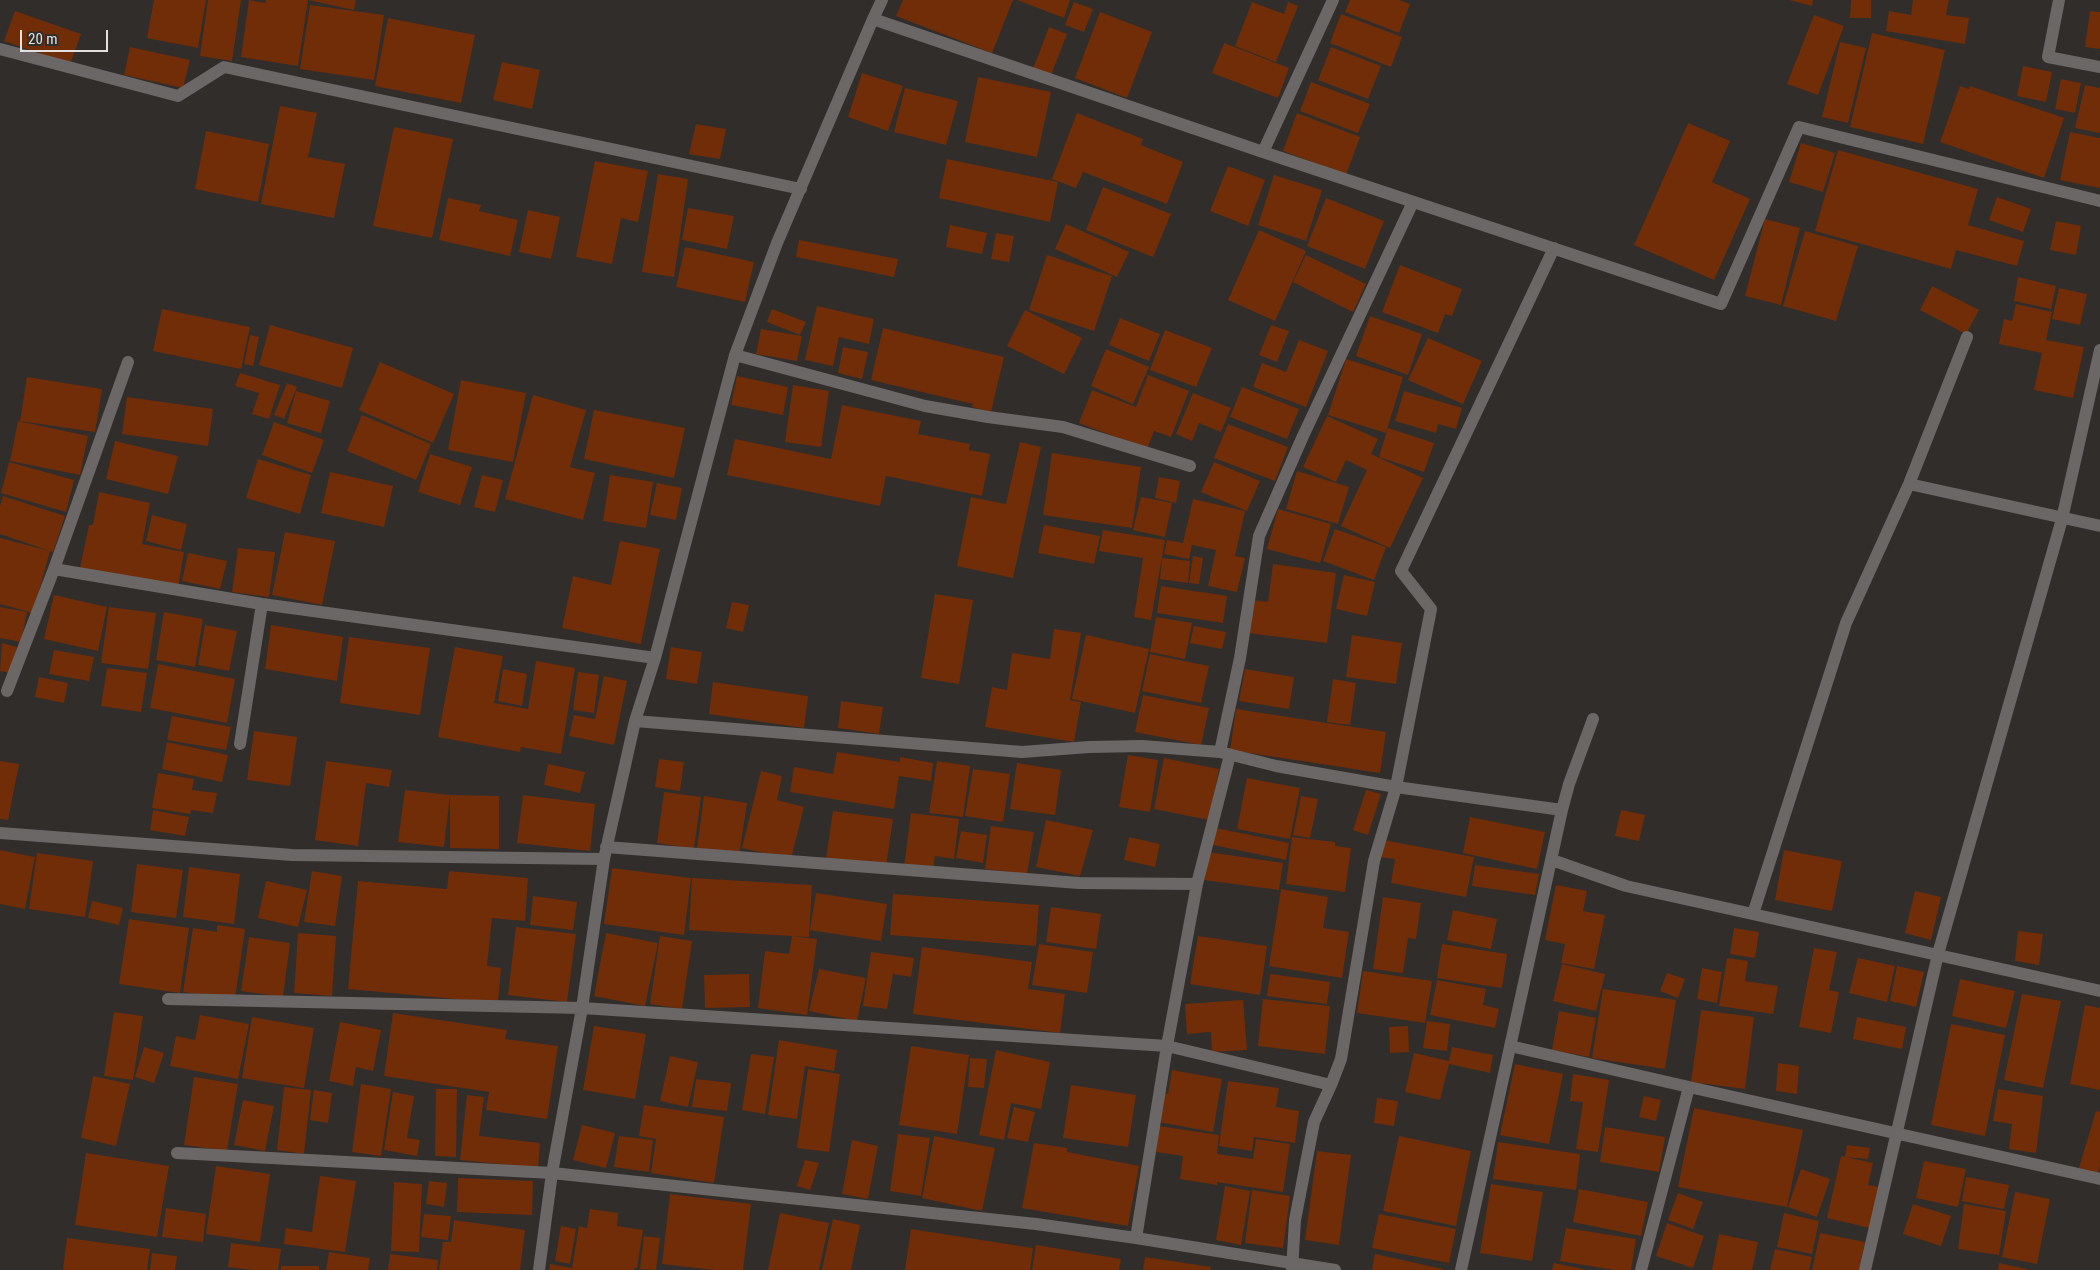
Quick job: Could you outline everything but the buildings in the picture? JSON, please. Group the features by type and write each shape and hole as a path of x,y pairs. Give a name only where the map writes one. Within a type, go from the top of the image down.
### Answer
{"street":[{"path":"539,1270 552,1173 582,1008 605,853 635,721 655,658 735,355 777,242 882,0"},
{"path":"1263,152 1332,0"},
{"path":"2059,0 2048,57 2100,67"},
{"path":"873,18 1263,152 1722,304 1799,127 2100,201"},
{"path":"0,49 178,96 224,67 801,189"},
{"path":"1136,1238 1167,1046 1225,753 1259,536 1303,436 1413,202"},
{"path":"1293,1266 1295,1220 1314,1122 1341,1059 1374,861 1396,787 1431,609 1401,572 1554,248"},
{"path":"1752,914 1846,623 1909,484 1967,336"},
{"path":"1865,1270 1938,954 2062,519 2100,350"},
{"path":"735,355 925,406 1063,427 1190,466"},
{"path":"7,691 54,570 128,362"},
{"path":"1909,484 2100,526"},
{"path":"54,570 262,604 655,658"},
{"path":"240,744 262,604"},
{"path":"1461,1270 1562,810 1569,784 1593,719"},
{"path":"635,721 1022,752 1089,747 1142,746 1225,753 1276,766 1396,787 1562,810"},
{"path":"0,833 292,855 605,853 1080,883 1198,884"},
{"path":"1552,860 1626,886 2100,991"},
{"path":"168,999 582,1008 1167,1046 1331,1085"},
{"path":"1510,1046 2100,1179"},
{"path":"1641,1270 1689,1087"},
{"path":"177,1153 552,1173 1026,1223 1136,1238 1293,1266 1335,1270"}]}
